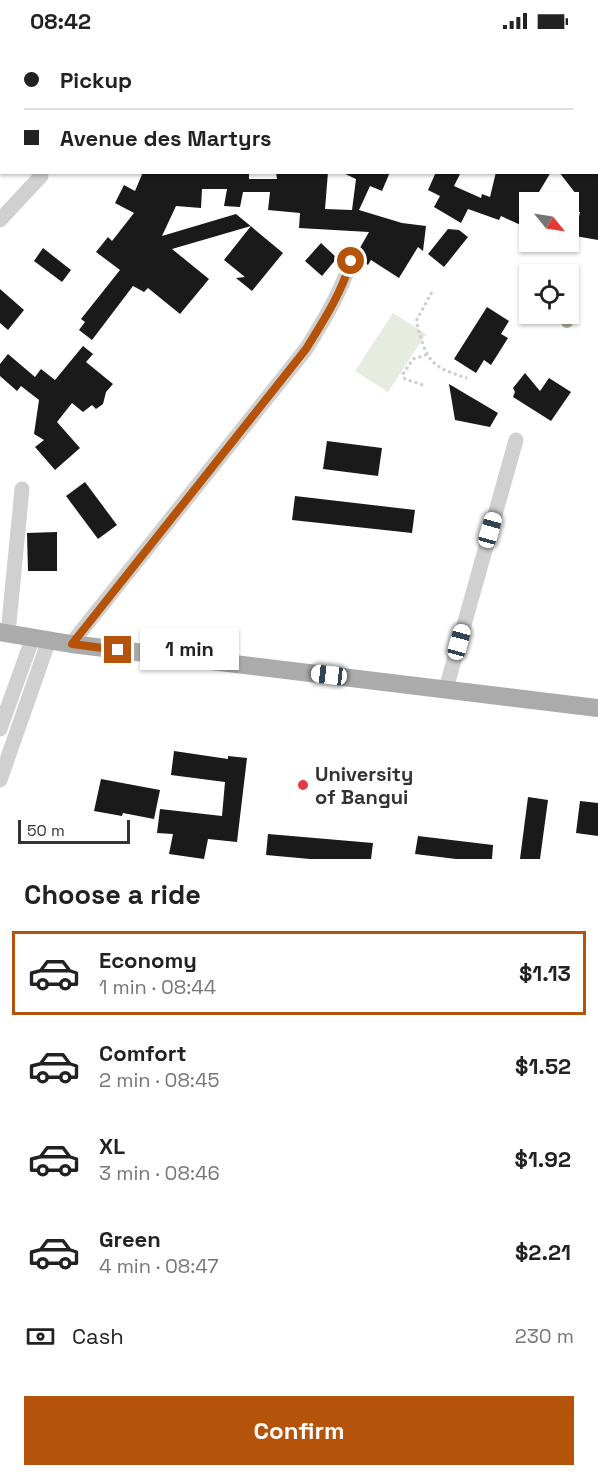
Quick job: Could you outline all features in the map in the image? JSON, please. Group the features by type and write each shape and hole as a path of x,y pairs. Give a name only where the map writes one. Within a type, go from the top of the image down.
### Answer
{"main road":[{"path":"4,632 72,644 598,708"}],"street":[{"path":"0,220 41,176"},
{"path":"72,644 306,349 329,313 344,283 351,261"},
{"path":"446,690 516,440 506,473 459,642 506,474"},
{"path":"4,632 22,489"},
{"path":"0,729 41,638"},
{"path":"0,780 41,638"}],"path":[{"path":"432,292 416,321 426,355 443,370 467,378"},
{"path":"423,385 405,379 403,374 413,359 426,355"}],"shaded area":[{"path":"393,313 426,334 388,392 355,371"}],"building":[{"path":"142,174 249,174 249,179 277,179 276,174 328,174 325,209 352,210 356,179 345,174 389,174 382,191 370,186 359,210 402,223 426,226 423,251 418,247 399,278 371,260 368,265 361,260 357,253 369,232 299,228 300,213 268,210 270,192 243,192 240,207 224,206 227,189 202,189 201,208 176,206 162,236 236,214 251,226 172,249 209,279 180,314 148,288 144,292 133,286 92,340 79,330 85,322 81,319 120,270 96,252 108,237 112,241 134,213 115,203 124,185 135,191"},
{"path":"435,174 460,174 454,186 481,198 482,194 490,197 496,174 550,174 539,192 519,192 519,224 501,216 499,220 468,209 461,223 434,207 440,196 428,190"},
{"path":"561,174 598,174 598,240 579,237 579,192 574,192"},
{"path":"251,226 283,253 252,291 236,278 245,277 224,260"},
{"path":"448,229 459,230 468,237 444,267 428,254"},
{"path":"321,243 337,258 322,276 305,261"},
{"path":"43,248 71,270 62,282 34,261"},
{"path":"0,289 24,310 8,330 0,323"},
{"path":"487,307 509,321 501,334 508,338 491,365 484,360 476,373 454,359"},
{"path":"83,346 93,354 86,362 113,384 106,392 103,404 96,409 92,405 83,412 72,403 57,422 80,448 55,470 35,447 44,440 34,434 39,400 21,386 17,391 0,376 0,364 8,354 35,377 41,369 55,380"},
{"path":"525,373 540,391 549,378 571,392 551,421 513,397 515,392 513,388"},
{"path":"449,384 498,413 490,427 455,420"},
{"path":"327,441 382,448 378,476 323,469"},
{"path":"85,482 117,525 98,539 66,496"},
{"path":"295,496 415,510 412,533 292,520"},
{"path":"57,532 57,571 28,571 27,533"},
{"path":"174,751 228,759 228,756 247,758 237,842 208,839 204,859 169,854 173,834 157,833 160,809 222,816 225,782 171,775"},
{"path":"101,779 160,790 154,819 123,813 122,816 94,811"},
{"path":"528,797 548,800 540,859 520,859"},
{"path":"580,801 598,803 598,836 576,833"},
{"path":"268,834 373,843 371,859 310,859 266,855"},
{"path":"418,836 493,845 492,859 456,859 415,854"}],"place":[{"name":"University of Bangui","path":"303,785"}],"route":[{"path":"118,650 72,644 306,349 329,313 344,283 351,261"}]}
